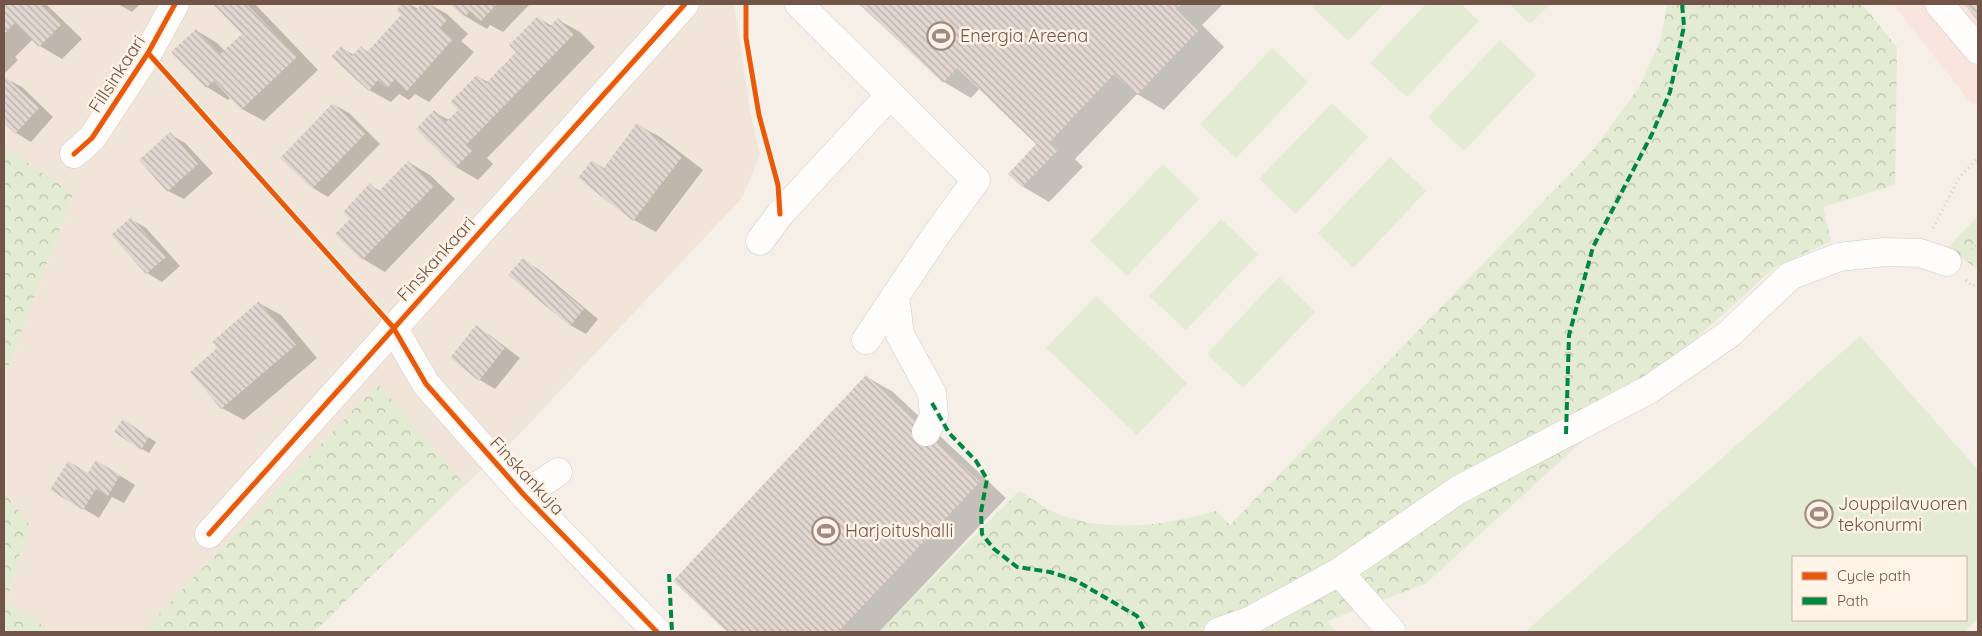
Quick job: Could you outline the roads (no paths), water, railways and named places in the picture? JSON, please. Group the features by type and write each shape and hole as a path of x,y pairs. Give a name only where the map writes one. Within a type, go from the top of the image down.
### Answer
{"street":[{"name":"Fillsinkaari","path":"74,154 92,138 148,53 175,4"},
{"name":"Finskankaari","path":"210,534 393,327 685,4"},
{"path":"799,4 976,180 866,340"},
{"path":"1939,4 1978,50"},
{"path":"760,241 780,214 890,95"},
{"path":"1218,632 1249,621 1339,572 1458,490 1650,389 1729,334 1790,276 1839,257 1885,252 1920,253 1947,262"},
{"path":"895,296 900,335 932,393 934,416 926,432"},
{"name":"Finskankuja","path":"393,327 426,384 524,495 657,632"},
{"path":"524,495 558,472"},
{"path":"1339,572 1392,632"}],"place":[{"name":"Energia Areena","path":"941,36"},
{"name":"Jouppilavuoren tekonurmi","path":"1819,514"},
{"name":"Harjoitushalli","path":"826,531"}]}
